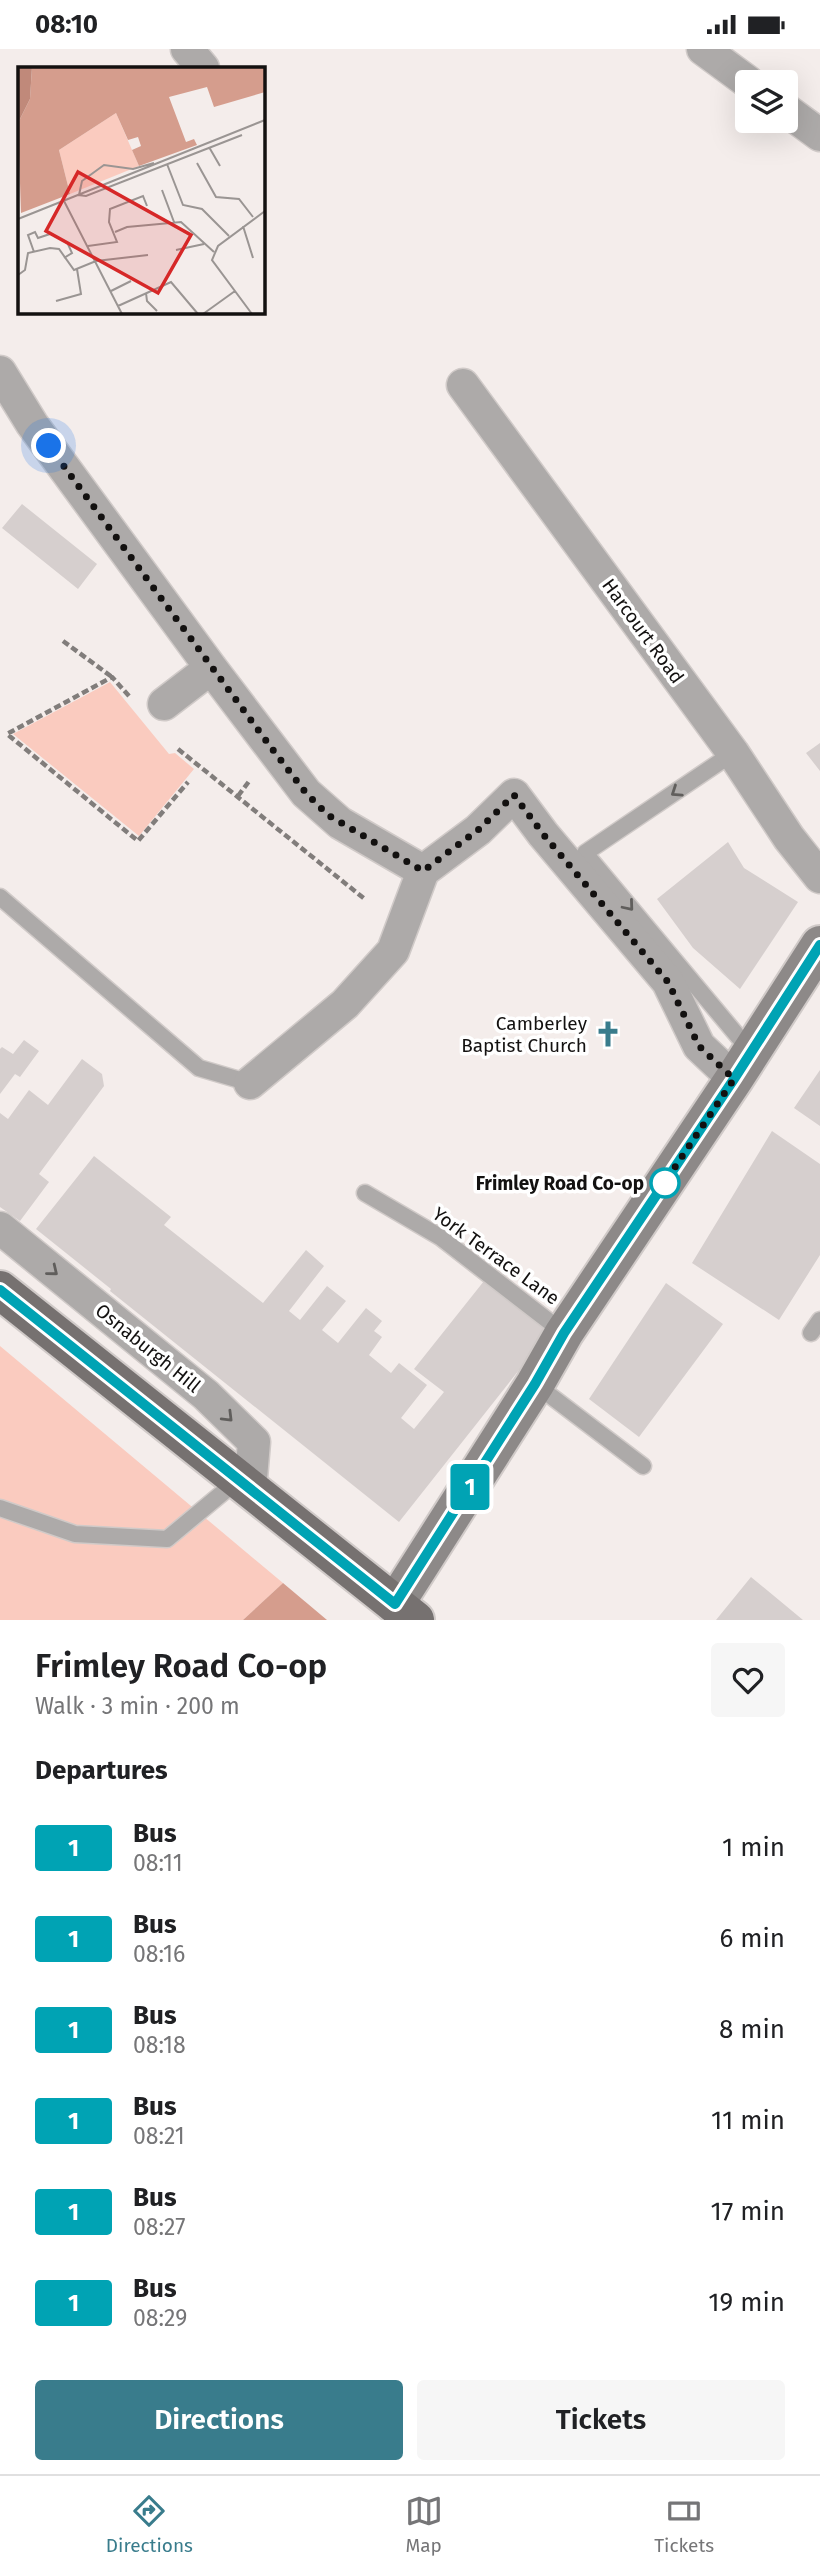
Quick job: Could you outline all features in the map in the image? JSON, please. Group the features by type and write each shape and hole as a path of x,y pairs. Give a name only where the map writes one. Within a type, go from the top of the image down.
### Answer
{"main road":[{"path":"0,1290 405,1612 564,1333 820,946"}],"street":[{"path":"187,49 202,67"},
{"path":"703,49 735,72"},
{"path":"798,119 820,135"},
{"path":"0,372 33,423 211,668 317,805 340,823 423,871"},
{"name":"Harcourt Road","path":"463,385 733,753 789,838 820,877"},
{"path":"164,704 211,668"},
{"path":"250,1083 345,1004 393,951 423,871 478,830 514,795 543,834 668,982 699,1046 743,1065"},
{"name":"Osnaburgh Hill","path":"0,1228 206,1395 254,1442 244,1485"}],"lane":[{"path":"733,753 585,853 743,1065"},
{"path":"0,897 199,1068 250,1083"},
{"name":"York Terrace Lane","path":"365,1193 440,1237 564,1333"},
{"path":"535,1384 643,1466"},
{"path":"0,1508 75,1534 167,1539 244,1485"}],"path":[{"path":"64,641 112,677 129,696"},
{"path":"112,677 7,734 138,841 188,782"},
{"path":"178,749 366,900"}],"shaded area":[{"path":"110,682 169,754 175,753 194,769 139,836 13,734"},
{"path":"0,1346 283,1583 243,1620 0,1620"},
{"path":"283,1583 327,1620 243,1620"}],"building":[{"path":"22,504 97,564 78,589 2,528"},
{"path":"820,743 820,771 806,753"},
{"path":"728,842 744,868 798,902 740,989 693,948 657,899"},
{"path":"24,1040 39,1051 20,1077 15,1074 0,1094 0,1049 2,1047 13,1054"},
{"path":"82,1059 102,1074 104,1086 39,1174 49,1182 20,1221 0,1207 0,1113 8,1119 29,1090 48,1105"},
{"path":"820,1070 820,1126 794,1108"},
{"path":"772,1131 820,1164 820,1255 779,1320 692,1263"},
{"path":"94,1156 171,1217 164,1225 263,1303 306,1250 324,1266 289,1311 300,1320 327,1286 346,1301 322,1330 338,1343 366,1308 382,1321 374,1331 382,1337 369,1355 391,1373 399,1363 427,1385 401,1418 414,1429 444,1392 414,1369 484,1281 549,1332 399,1522 36,1229"},
{"path":"666,1283 723,1324 639,1437 589,1399"},
{"path":"751,1577 803,1620 716,1620"}],"bus line":[{"name":"1","path":"0,1290 395,1604 459,1506 564,1333 820,945"}],"place":[{"name":"Camberley Baptist Church","path":"608,1034"},
{"name":"Frimley Road Co-op","path":"665,1183"}],"route":[{"path":"49,446 211,668 306,793 328,815 423,871 478,830 514,795 543,834 668,982 699,1046 734,1079 657,1194 665,1183"}]}
